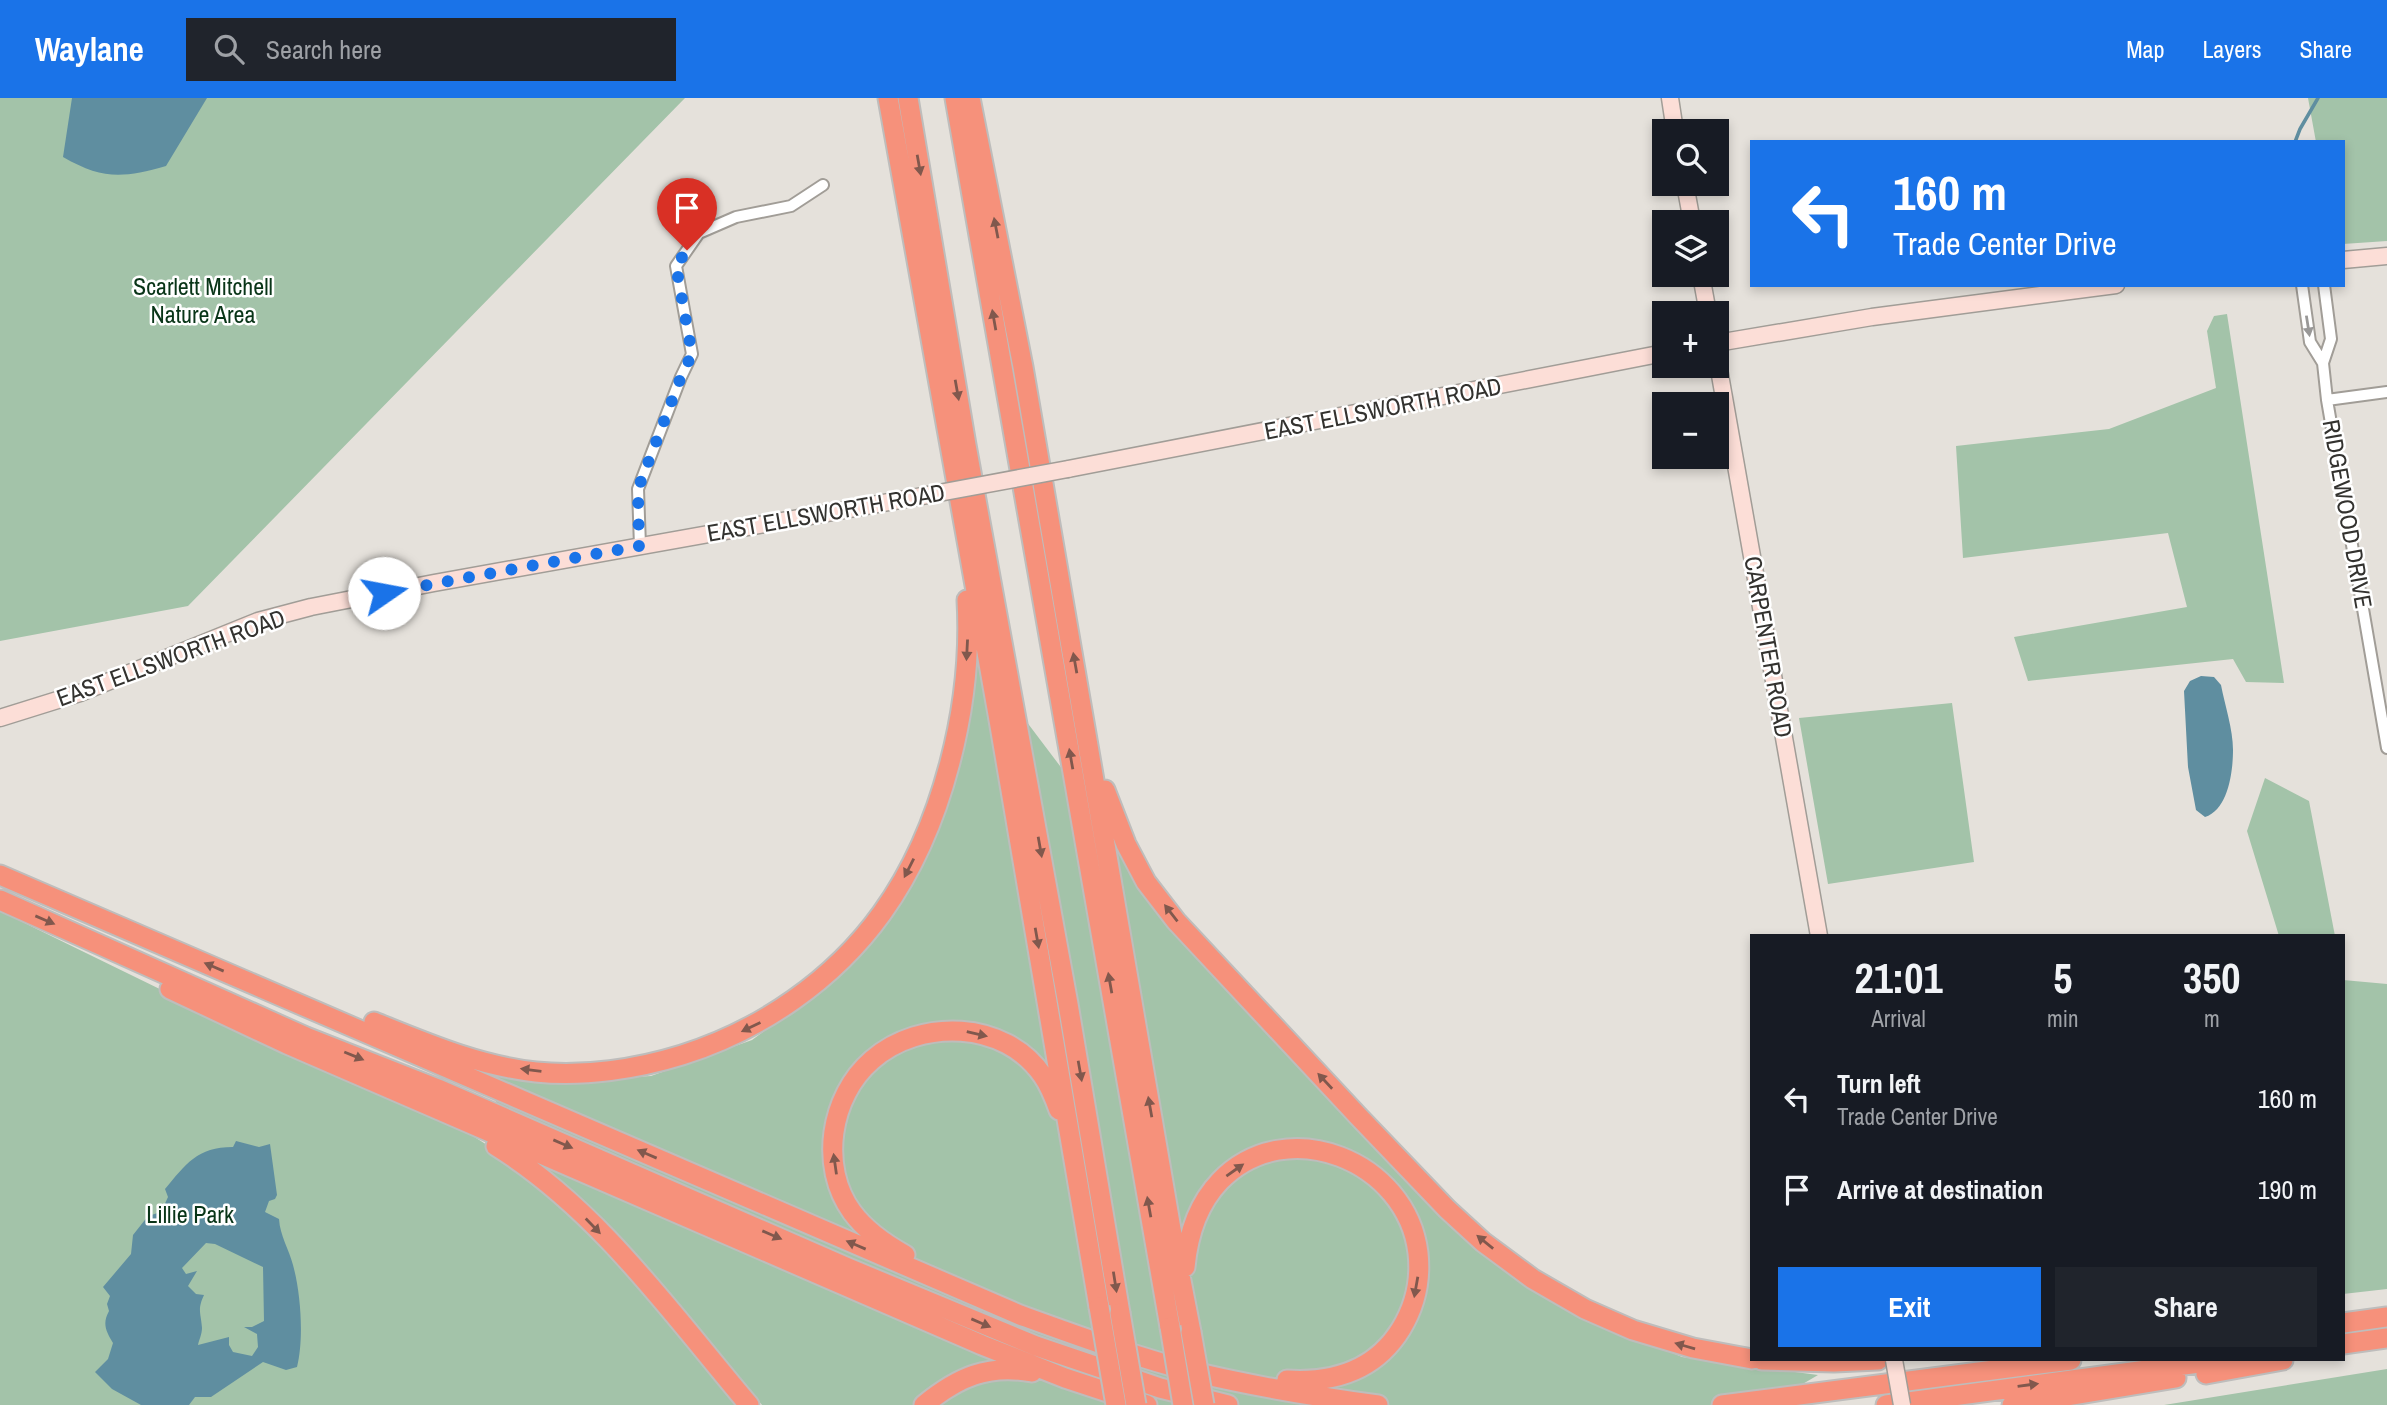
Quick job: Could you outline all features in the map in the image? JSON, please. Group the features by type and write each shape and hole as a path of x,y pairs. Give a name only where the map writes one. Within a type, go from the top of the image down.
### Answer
{"highway":[{"path":"888,98 1116,1405"},
{"path":"908,98 966,445 1068,1004 1136,1405"},
{"path":"955,98 1183,1405"},
{"path":"970,98 1023,367 1171,1229 1204,1405"},
{"path":"253,984 316,999 435,1046 488,1063 537,1072 598,1072 655,1064 708,1047 760,1023 812,987 882,913 906,874 930,824 952,756 963,698 968,615 965,533"},
{"path":"1087,730 1109,805 1146,882 1206,955 1447,1209 1483,1242 1533,1279 1585,1309 1633,1330 1693,1348 1750,1359"},
{"path":"0,875 1020,1315 1078,1336 1196,1372 1378,1405"},
{"path":"0,900 306,1037 438,1089 848,1268 1036,1346 1160,1388 1228,1405"},
{"path":"89,939 117,961 200,1004 442,1112 982,1345 1065,1378 1147,1405"},
{"path":"941,1282 866,1230 841,1193 834,1167 833,1142 838,1114 849,1087 870,1062 891,1046 942,1030 969,1032 994,1038 1022,1054 1042,1075 1054,1097 1072,1147"},
{"path":"442,1112 513,1156 567,1199 625,1258 748,1405"},
{"path":"1184,1296 1187,1243 1206,1198 1221,1180 1244,1163 1266,1154 1309,1149 1350,1160 1375,1175 1394,1193 1407,1215 1416,1239 1419,1264 1417,1288 1409,1314 1380,1355 1349,1373 1326,1380 1302,1381 1252,1376 1231,1380"},
{"path":"2345,1317 2384,1318"},
{"path":"2345,1323 2384,1318"},
{"path":"2348,1344 2387,1338"},
{"path":"1798,1361 1856,1361"},
{"path":"1722,1405 2063,1361"},
{"path":"1886,1405 2214,1361"},
{"path":"2012,1405 2277,1361"},
{"path":"925,1405 946,1387 973,1374 995,1370 1021,1370 1065,1378"}],"main road":[{"path":"1670,98 1673,119"},
{"path":"2345,260 2387,257"},
{"path":"1729,341 1872,317 2101,287"},
{"name":"EAST ELLSWORTH ROAD","path":"0,718 80,693 258,621 312,607 1068,469 1652,355"},
{"name":"CARPENTER ROAD","path":"1721,378 1819,934"},
{"path":"1894,1361 1902,1405"}],"street":[{"path":"639,546 638,489 692,354 676,266 699,233 736,217 791,206 823,185"},
{"name":"RIDGEWOOD DRIVE","path":"2302,287 2311,342 2323,363 2327,400 2384,708 2387,748"},
{"name":"RIDGEWOOD DRIVE","path":"2323,363 2331,339 2325,287"},
{"path":"2327,400 2387,392"}],"green space":[{"name":"Scarlett Mitchell Nature Area","path":"0,98 685,98 188,606 0,641"},
{"path":"2308,98 2387,98 2387,241 2345,244 2345,140 2316,140"},
{"path":"2227,314 2284,683 2246,682 2233,659 2028,681 2014,637 2187,607 2168,533 1963,558 1956,446 2109,429 2216,388 2207,331 2214,316"},
{"path":"976,655 1113,836 1162,920 1431,1204 1548,1299 1682,1357 1818,1375 1767,1405 762,1405 627,1245 539,1167 475,1070 551,1082 651,1076 752,1040 848,969 914,877"},
{"path":"1952,703 1974,862 1828,884 1799,718"},
{"path":"2265,778 2309,801 2335,934 2278,934 2247,831"},
{"name":"Lillie Park","path":"0,911 172,995 461,1129 502,1155 541,1185 612,1254 740,1405 0,1405"},
{"path":"2345,980 2387,984 2387,1289 2345,1294"},
{"path":"2387,1369 2387,1405 2164,1405"}],"water":[{"path":"72,98 207,98 166,166 113,175 90,170 63,157"},
{"path":"2201,676 2214,677 2221,685 2233,742 2228,789 2219,807 2205,817 2196,810 2188,767 2184,691 2190,681"},
{"path":"236,1141 259,1147 270,1144 277,1195 269,1201 265,1212 279,1219 296,1277 301,1330 297,1367 286,1370 263,1362 211,1397 195,1397 189,1405 141,1405 112,1389 95,1372 108,1359 113,1343 105,1324 110,1296 103,1287 131,1254 133,1235 148,1216 161,1212 168,1197 165,1189 179,1172 201,1154 233,1147","holes":["206,1243 215,1244 263,1267 264,1321 252,1327 244,1327 257,1334 258,1347 252,1356 233,1352 229,1337 198,1345 202,1328 200,1308 204,1295 196,1294 188,1286 197,1271 186,1274 182,1268"]}],"waterway":[{"path":"2296,140 2318,98"}],"route":[{"path":"384,593 639,546 638,489 692,354 676,266 687,250"}]}
